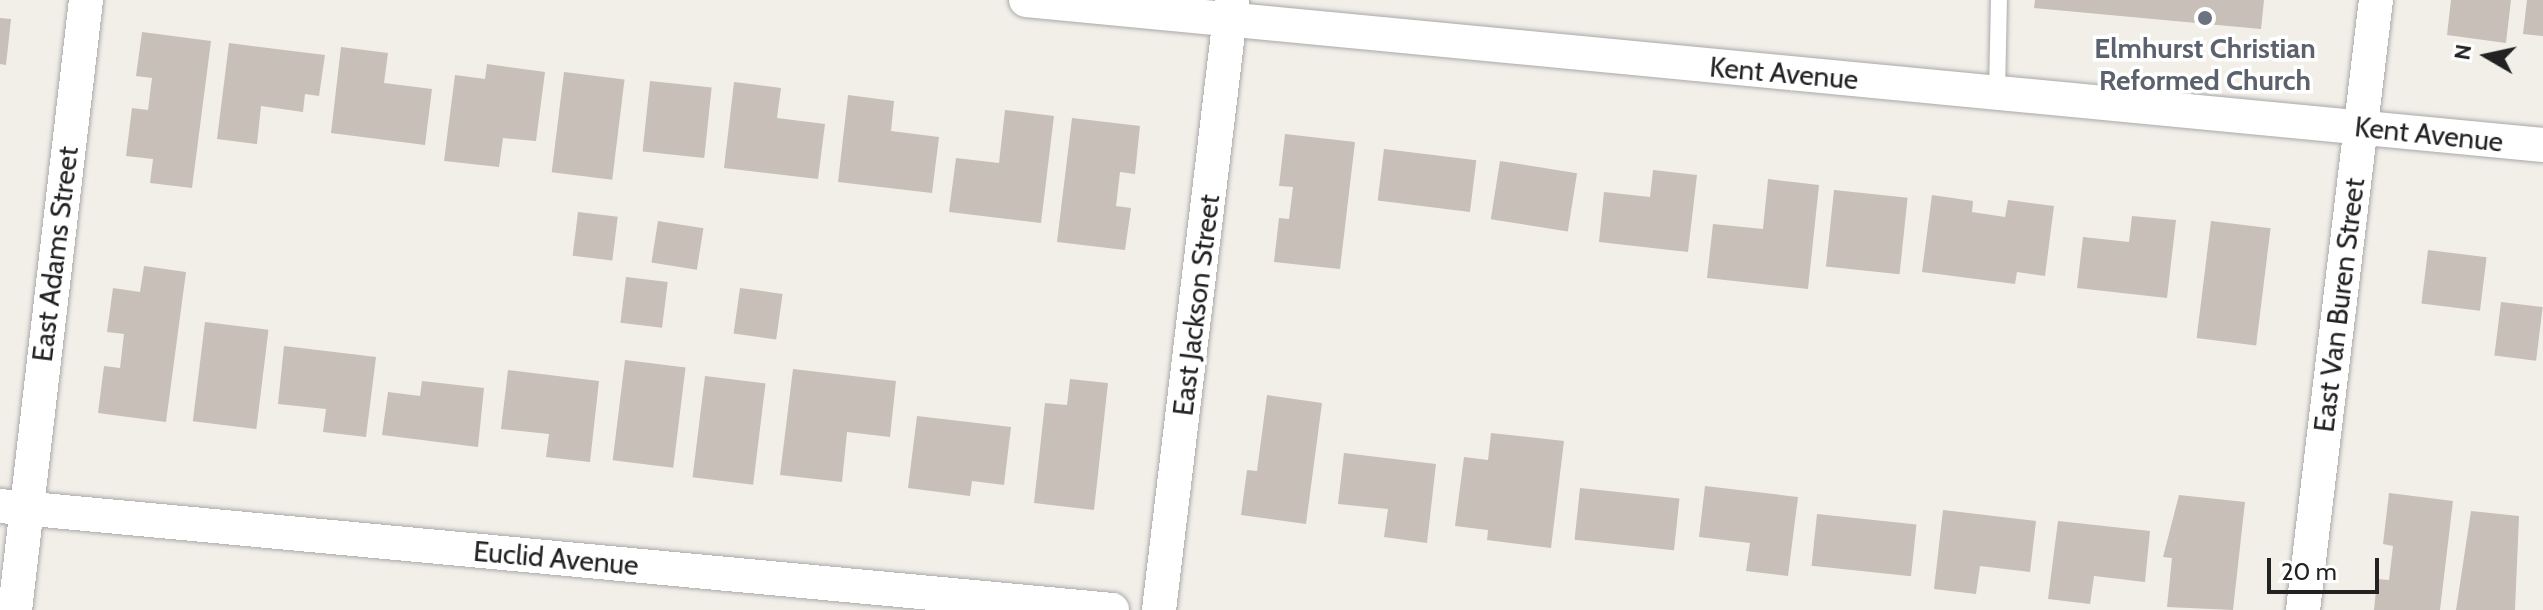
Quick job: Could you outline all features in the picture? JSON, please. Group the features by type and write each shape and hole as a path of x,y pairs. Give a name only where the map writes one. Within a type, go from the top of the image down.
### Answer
{"street":[{"name":"East Adams Street","path":"15,610 13,507 86,0"},
{"name":"Kent Avenue","path":"1026,0 1231,10 1997,93 2543,145"},
{"name":"East Van Buren Street","path":"2303,610 2376,0"},
{"name":"East Jackson Street","path":"1159,610 1231,10"},
{"name":"Euclid Avenue","path":"13,507 1112,610"}],"lane":[{"path":"1997,93 1999,0"}],"building":[{"name":"Elmhurst Christian Reformed Church","path":"2035,0 2264,0 2261,29 2034,8"},
{"path":"2451,0 2511,0 2506,43 2447,35"},
{"path":"2527,0 2543,0 2543,36 2523,34"},
{"path":"0,18 11,19 6,65 0,64"},
{"path":"142,32 211,41 192,188 150,183 153,159 126,156 132,108 148,110 152,78 136,76"},
{"path":"229,43 325,55 319,96 305,94 303,112 261,106 257,144 217,139"},
{"path":"341,47 388,53 384,83 432,89 425,145 331,133"},
{"path":"487,64 545,72 536,141 503,138 499,167 444,161 455,75 485,79"},
{"path":"564,72 625,79 612,180 552,172"},
{"path":"650,81 712,87 704,158 643,152"},
{"path":"734,82 781,88 777,118 825,124 818,179 724,168"},
{"path":"848,95 894,101 891,131 939,137 932,193 838,182"},
{"path":"1005,110 1054,116 1041,223 949,212 956,158 999,163"},
{"path":"1072,118 1140,126 1135,174 1120,172 1116,206 1131,208 1125,250 1057,242"},
{"path":"1285,134 1355,142 1340,269 1274,262 1279,218 1289,219 1293,187 1279,186"},
{"path":"1384,149 1476,160 1470,212 1378,201"},
{"path":"1500,161 1577,173 1568,231 1491,219"},
{"path":"1653,170 1697,175 1688,252 1599,242 1604,192 1650,197"},
{"path":"1768,179 1819,185 1808,289 1707,278 1713,224 1763,229"},
{"path":"1834,190 1908,198 1900,274 1826,267"},
{"path":"1932,195 1973,201 1972,212 2005,217 2008,200 2054,206 2045,276 2017,272 2015,284 1922,272"},
{"path":"578,212 618,217 612,261 573,256"},
{"path":"2132,216 2176,220 2167,298 2077,288 2083,237 2129,242"},
{"path":"658,221 703,228 697,270 651,262"},
{"path":"2211,221 2271,228 2256,345 2197,338"},
{"path":"2428,250 2487,257 2480,311 2421,304"},
{"path":"144,266 186,272 166,422 98,413 104,366 120,368 124,334 107,332 113,288 140,292"},
{"path":"626,277 668,282 662,328 620,323"},
{"path":"740,288 783,294 776,340 734,334"},
{"path":"2501,302 2543,307 2536,361 2494,356"},
{"path":"205,322 269,330 256,429 193,421"},
{"path":"284,346 376,357 366,437 323,432 326,409 278,404"},
{"path":"625,360 686,367 673,468 613,460"},
{"path":"793,369 896,381 890,437 847,432 842,482 780,475"},
{"path":"508,370 599,381 590,462 546,457 549,434 501,429"},
{"path":"705,376 766,383 753,485 693,477"},
{"path":"1070,379 1108,383 1094,510 1034,503 1045,403 1067,405"},
{"path":"422,381 484,388 478,447 382,435 388,392 420,396"},
{"path":"1267,395 1322,403 1306,524 1241,515 1247,470 1257,471"},
{"path":"917,416 1011,427 1004,485 972,481 970,496 908,488"},
{"path":"1491,433 1564,441 1551,548 1487,540 1488,530 1455,526 1464,457 1488,460"},
{"path":"1344,453 1436,464 1427,543 1384,537 1388,509 1338,504"},
{"path":"1705,486 1798,497 1788,576 1746,571 1750,543 1699,537"},
{"path":"1580,488 1679,498 1674,550 1575,540"},
{"path":"2389,493 2453,501 2440,610 2374,610 2377,579 2389,580 2393,546 2383,544"},
{"path":"2179,495 2245,502 2233,610 2167,607 2172,558 2163,557"},
{"path":"1943,510 2036,521 2030,572 1980,566 1976,594 1934,589"},
{"path":"2471,511 2519,516 2515,610 2456,610"},
{"path":"1817,514 1916,524 1911,576 1812,566"},
{"path":"2058,521 2150,531 2145,582 2094,576 2090,604 2048,599"}],"place":[{"name":"Elmhurst Christian Reformed Church","path":"2205,18"}]}
